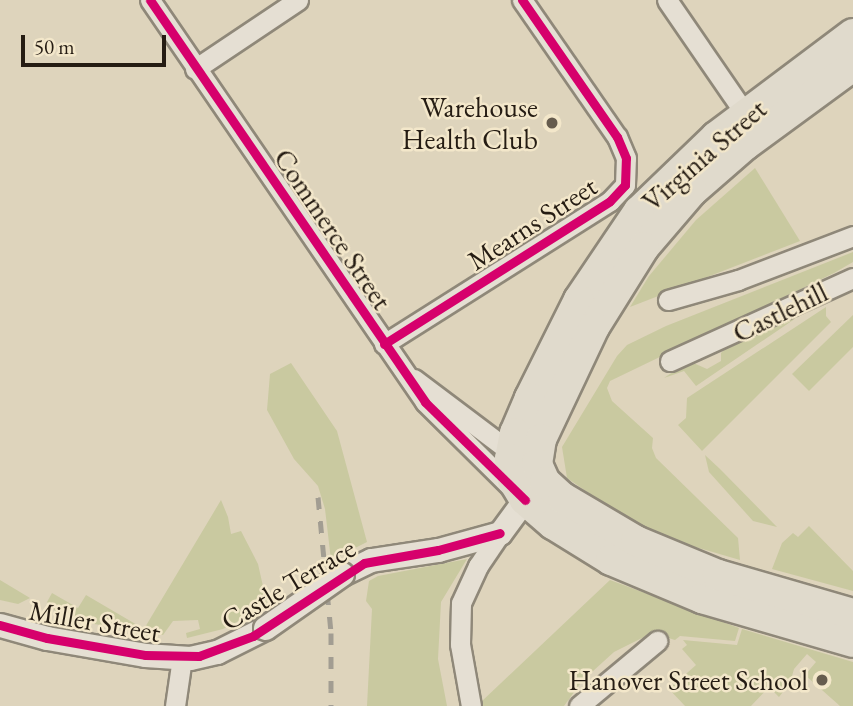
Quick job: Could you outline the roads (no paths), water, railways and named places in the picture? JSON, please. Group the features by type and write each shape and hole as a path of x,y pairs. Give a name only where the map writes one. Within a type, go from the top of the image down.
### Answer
{"main road":[{"name":"Virginia Street","path":"510,451 525,410 557,344 611,249 663,185 746,115 853,34"},
{"name":"Virginia Street","path":"535,484 539,449 550,418 607,303 644,247 692,191 712,173 853,66"},
{"name":"Commerce Street","path":"510,451 513,481 535,484 662,553 718,575 853,614"},
{"name":"Commerce Street","path":"535,484 560,529 611,560 721,604 853,642"}],"street":[{"name":"Commerce Street","path":"150,0 384,344 442,422 535,484"},
{"path":"195,69 298,0"},
{"name":"Mearns Street","path":"384,344 610,201 625,185 627,164 617,137 522,0"},
{"path":"667,0 746,115"},
{"path":"668,300 738,280 853,236"},
{"name":"Castlehill","path":"670,361 711,354 853,278"},
{"name":"Commerce Street","path":"407,373 510,451"},
{"path":"471,706 460,644 461,603 478,566 535,484"},
{"name":"Castle Terrace","path":"182,658 218,652 265,628 342,574 371,560 438,550 500,533"},
{"name":"Miller Street","path":"0,625 47,638 145,655 182,658"},
{"path":"579,706 657,641"},
{"path":"175,706 182,658"}],"railway":[{"path":"318,497 331,633 331,706"}],"place":[{"name":"Warehouse Health Club","path":"552,123"},
{"name":"Hanover Street School","path":"822,680"}]}
